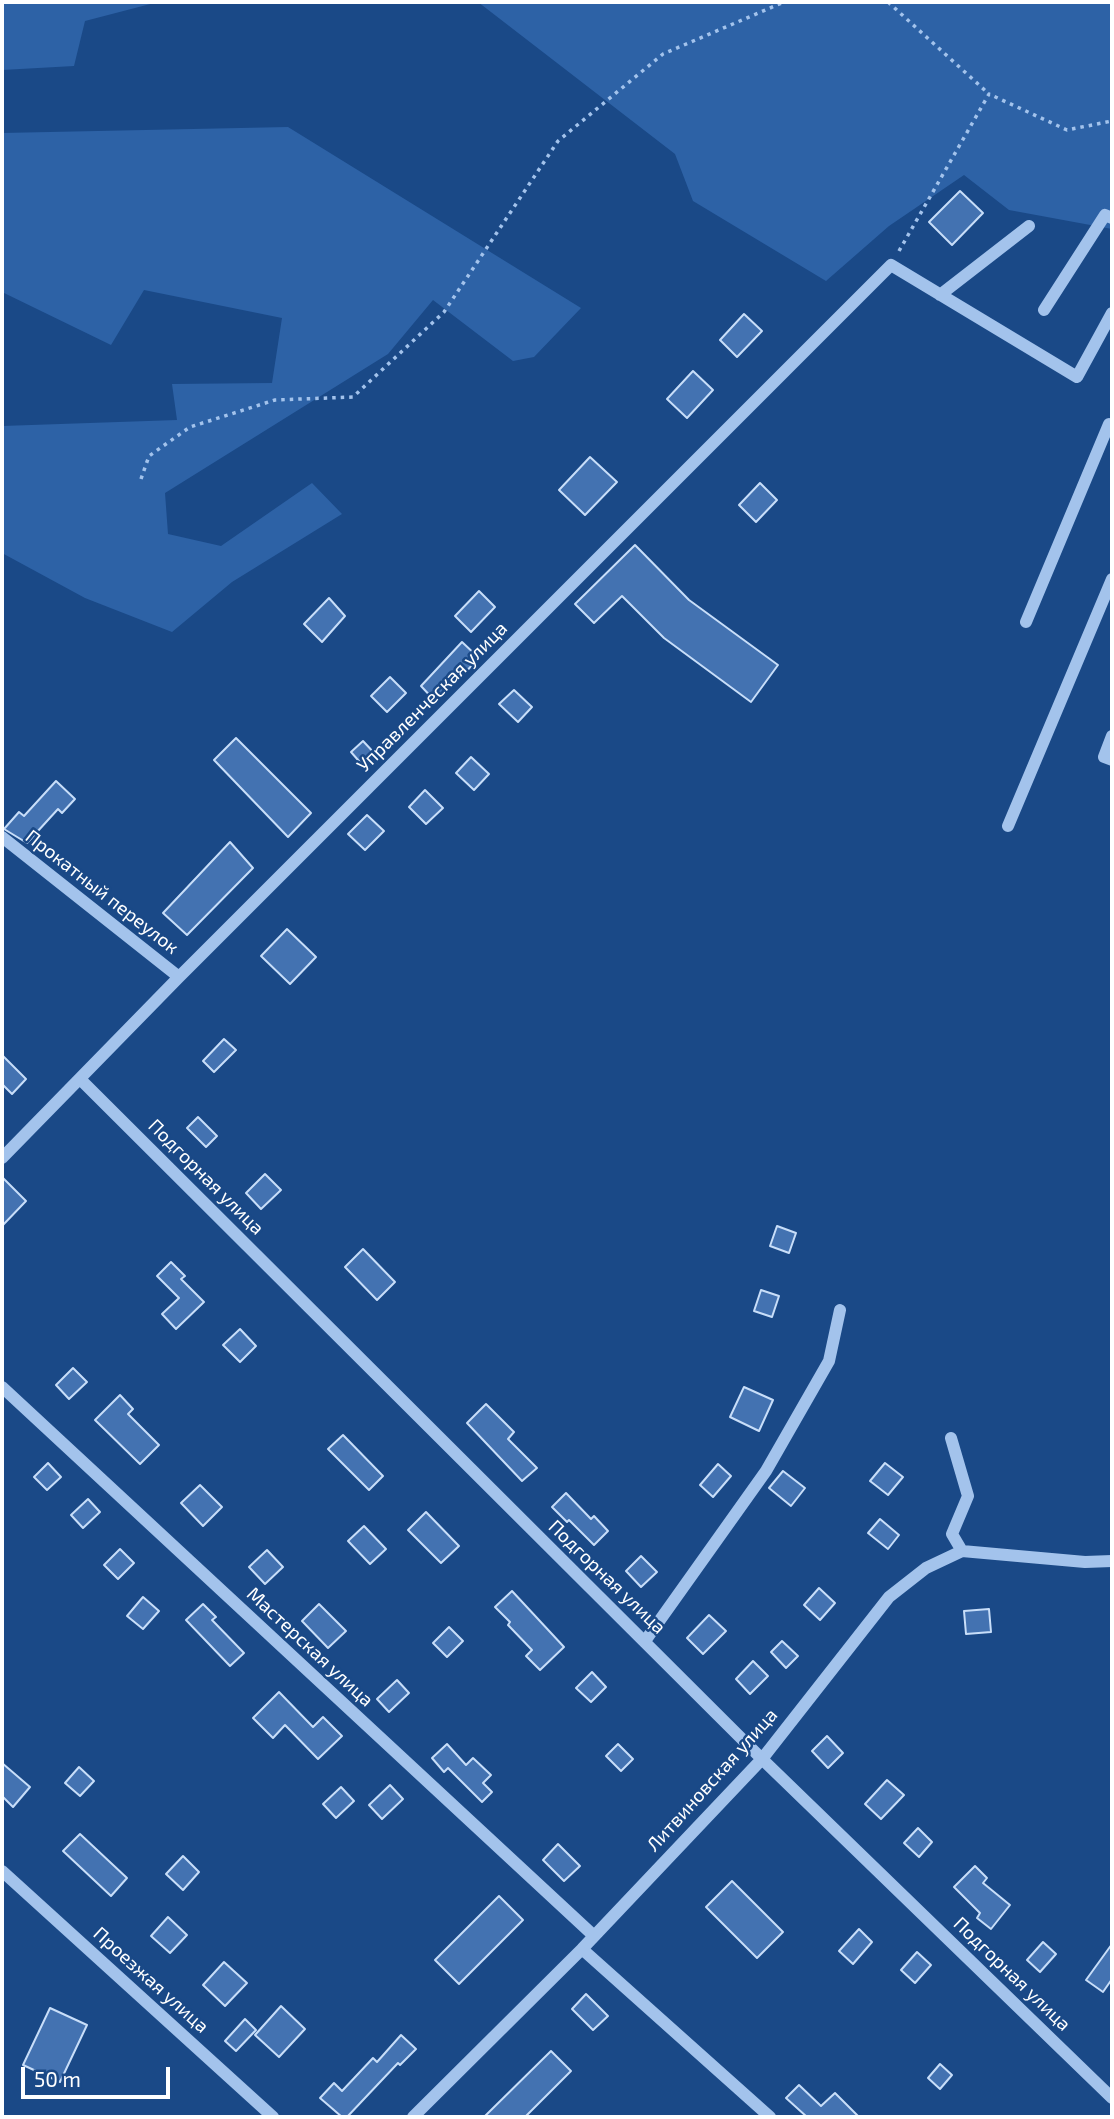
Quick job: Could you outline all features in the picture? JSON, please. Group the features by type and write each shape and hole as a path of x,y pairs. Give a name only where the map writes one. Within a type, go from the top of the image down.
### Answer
{"street":[{"path":"1044,310 1105,215 1112,218"},
{"path":"940,295 1029,226"},
{"path":"891,265 1077,377 1112,313"},
{"name":"Управленческая улица","path":"2,1158 179,977 891,265"},
{"path":"1026,622 1111,422"},
{"path":"1008,826 1112,579"},
{"path":"1112,736 1104,757 1112,760"},
{"name":"Прокатный переулок","path":"2,837 179,977"},
{"name":"Подгорная улица","path":"80,1079 762,1759 1112,2098"},
{"path":"645,1641 766,1471 830,1360 840,1310"},
{"name":"Мастерская улица","path":"2,1387 593,1936"},
{"path":"951,1438 968,1496 952,1534 961,1551 1085,1562 1112,1561"},
{"name":"Литвиновская улица","path":"413,2117 582,1948 762,1759 890,1597 926,1568 961,1551"},
{"name":"Проезжая улица","path":"2,1871 274,2117"},
{"path":"582,1948 770,2117"}],"path":[{"path":"141,478 149,456 190,427 275,400 353,397 444,312 558,141 663,54 785,2"},
{"path":"888,2 989,94 1067,130 1112,121"},
{"path":"891,265 989,94"}],"shaded area":[{"path":"2,2 158,2 85,21 74,66 2,70"},
{"path":"478,2 1112,2 1112,229 1009,210 964,175 889,226 826,281 693,201 675,154"},
{"path":"288,127 581,308 534,357 513,361 433,300 388,354 165,493 168,534 221,546 312,483 342,514 232,582 172,632 85,598 2,553 2,426 177,420 172,384 272,383 282,318 144,290 111,345 2,292 2,133"}],"building":[{"path":"960,191 983,213 952,245 929,222"},
{"path":"744,314 762,331 737,357 720,340"},
{"path":"693,371 713,390 687,418 667,399"},
{"path":"590,457 617,482 585,515 559,490"},
{"path":"760,483 777,500 756,522 739,505"},
{"path":"635,545 689,600 778,665 751,702 664,638 622,596 594,623 575,604"},
{"path":"479,591 495,607 471,632 455,616"},
{"path":"329,598 345,616 322,642 304,624"},
{"path":"462,642 479,658 435,701 421,686"},
{"path":"390,677 406,693 387,712 371,696"},
{"path":"514,690 532,707 518,722 499,704"},
{"path":"236,738 311,813 288,837 214,760"},
{"path":"363,741 377,756 365,768 351,752"},
{"path":"471,757 489,774 474,790 456,773"},
{"path":"56,781 75,799 62,813 58,809 27,843 4,829 19,812 24,816"},
{"path":"425,790 443,808 426,824 409,807"},
{"path":"367,815 384,831 365,850 348,834"},
{"path":"230,842 253,868 187,935 163,913"},
{"path":"287,929 316,957 290,984 261,956"},
{"path":"224,1039 236,1050 214,1072 203,1061"},
{"path":"2,1055 26,1079 12,1094 2,1084"},
{"path":"198,1117 217,1136 206,1147 187,1128"},
{"path":"265,1174 281,1190 261,1209 246,1193"},
{"path":"2,1177 26,1201 2,1226"},
{"path":"777,1226 796,1233 789,1253 770,1246"},
{"path":"363,1249 395,1282 377,1300 345,1267"},
{"path":"171,1262 185,1276 181,1279 204,1302 176,1329 162,1314 179,1298 157,1276"},
{"path":"761,1290 779,1296 772,1317 754,1311"},
{"path":"240,1329 256,1346 240,1362 223,1345"},
{"path":"73,1368 87,1382 69,1399 56,1385"},
{"path":"744,1387 773,1400 759,1431 730,1417"},
{"path":"120,1395 133,1409 128,1414 159,1445 140,1464 95,1420"},
{"path":"486,1404 514,1432 508,1439 537,1468 522,1481 467,1423"},
{"path":"343,1435 383,1476 369,1490 328,1449"},
{"path":"48,1463 61,1477 47,1490 34,1477"},
{"path":"885,1463 903,1477 888,1495 870,1481"},
{"path":"718,1464 731,1476 713,1497 700,1485"},
{"path":"783,1471 805,1488 791,1506 769,1488"},
{"path":"200,1485 222,1507 203,1526 181,1503"},
{"path":"566,1493 591,1519 594,1516 608,1531 594,1545 552,1507"},
{"path":"88,1499 100,1512 83,1528 71,1515"},
{"path":"426,1512 459,1546 441,1563 408,1530"},
{"path":"880,1519 899,1535 888,1549 868,1533"},
{"path":"364,1526 386,1549 370,1564 348,1541"},
{"path":"120,1549 134,1563 118,1579 104,1565"},
{"path":"267,1550 283,1567 265,1584 249,1567"},
{"path":"641,1556 657,1572 641,1587 626,1571"},
{"path":"819,1588 835,1603 820,1620 804,1605"},
{"path":"512,1591 564,1647 540,1670 526,1656 532,1650 495,1607"},
{"path":"143,1597 159,1611 143,1629 127,1616"},
{"path":"203,1604 216,1617 212,1620 244,1653 230,1666 186,1620"},
{"path":"319,1604 346,1631 328,1648 302,1621"},
{"path":"989,1609 991,1632 966,1634 964,1611"},
{"path":"709,1615 726,1631 703,1654 687,1638"},
{"path":"449,1627 463,1641 447,1657 433,1643"},
{"path":"782,1641 798,1656 786,1668 771,1652"},
{"path":"753,1661 768,1676 750,1694 736,1679"},
{"path":"592,1672 606,1687 591,1702 576,1688"},
{"path":"397,1680 409,1693 389,1712 377,1699"},
{"path":"279,1692 313,1727 323,1717 342,1736 318,1759 285,1725 273,1738 253,1718"},
{"path":"827,1736 843,1753 828,1768 812,1751"},
{"path":"447,1744 466,1765 473,1758 491,1775 483,1783 492,1792 482,1802 448,1768 444,1772 432,1758"},
{"path":"618,1744 633,1759 621,1771 606,1756"},
{"path":"2,1763 30,1787 13,1807 2,1796"},
{"path":"79,1767 94,1781 80,1796 65,1783"},
{"path":"887,1780 904,1795 881,1819 865,1804"},
{"path":"390,1785 403,1799 382,1819 369,1805"},
{"path":"341,1787 354,1801 336,1818 323,1804"},
{"path":"918,1828 932,1842 919,1857 904,1843"},
{"path":"80,1834 127,1878 111,1896 63,1851"},
{"path":"558,1844 580,1866 564,1881 543,1860"},
{"path":"183,1856 199,1872 183,1890 166,1874"},
{"path":"975,1866 987,1878 983,1883 1010,1905 991,1929 977,1918 980,1913 954,1887"},
{"path":"732,1881 783,1932 757,1958 706,1907"},
{"path":"499,1896 523,1920 459,1984 435,1960"},
{"path":"168,1917 187,1935 170,1953 151,1936"},
{"path":"859,1929 872,1942 853,1964 839,1951"},
{"path":"1043,1942 1056,1954 1040,1972 1027,1960"},
{"path":"1112,1944 1112,1979 1103,1992 1086,1980"},
{"path":"917,1952 931,1965 915,1983 901,1970"},
{"path":"224,1962 247,1983 225,2006 203,1985"},
{"path":"586,1994 608,2016 593,2030 572,2009"},
{"path":"281,2006 305,2029 279,2057 255,2035"},
{"path":"50,2008 87,2025 60,2082 23,2065"},
{"path":"245,2019 256,2030 236,2051 225,2041"},
{"path":"401,2035 416,2049 400,2065 398,2063 347,2117 342,2117 320,2098 334,2083 342,2091 373,2058 377,2062"},
{"path":"551,2051 571,2071 525,2117 484,2117"},
{"path":"940,2064 952,2075 940,2089 928,2078"},
{"path":"799,2085 821,2106 835,2093 859,2117 807,2117 786,2098"}]}
